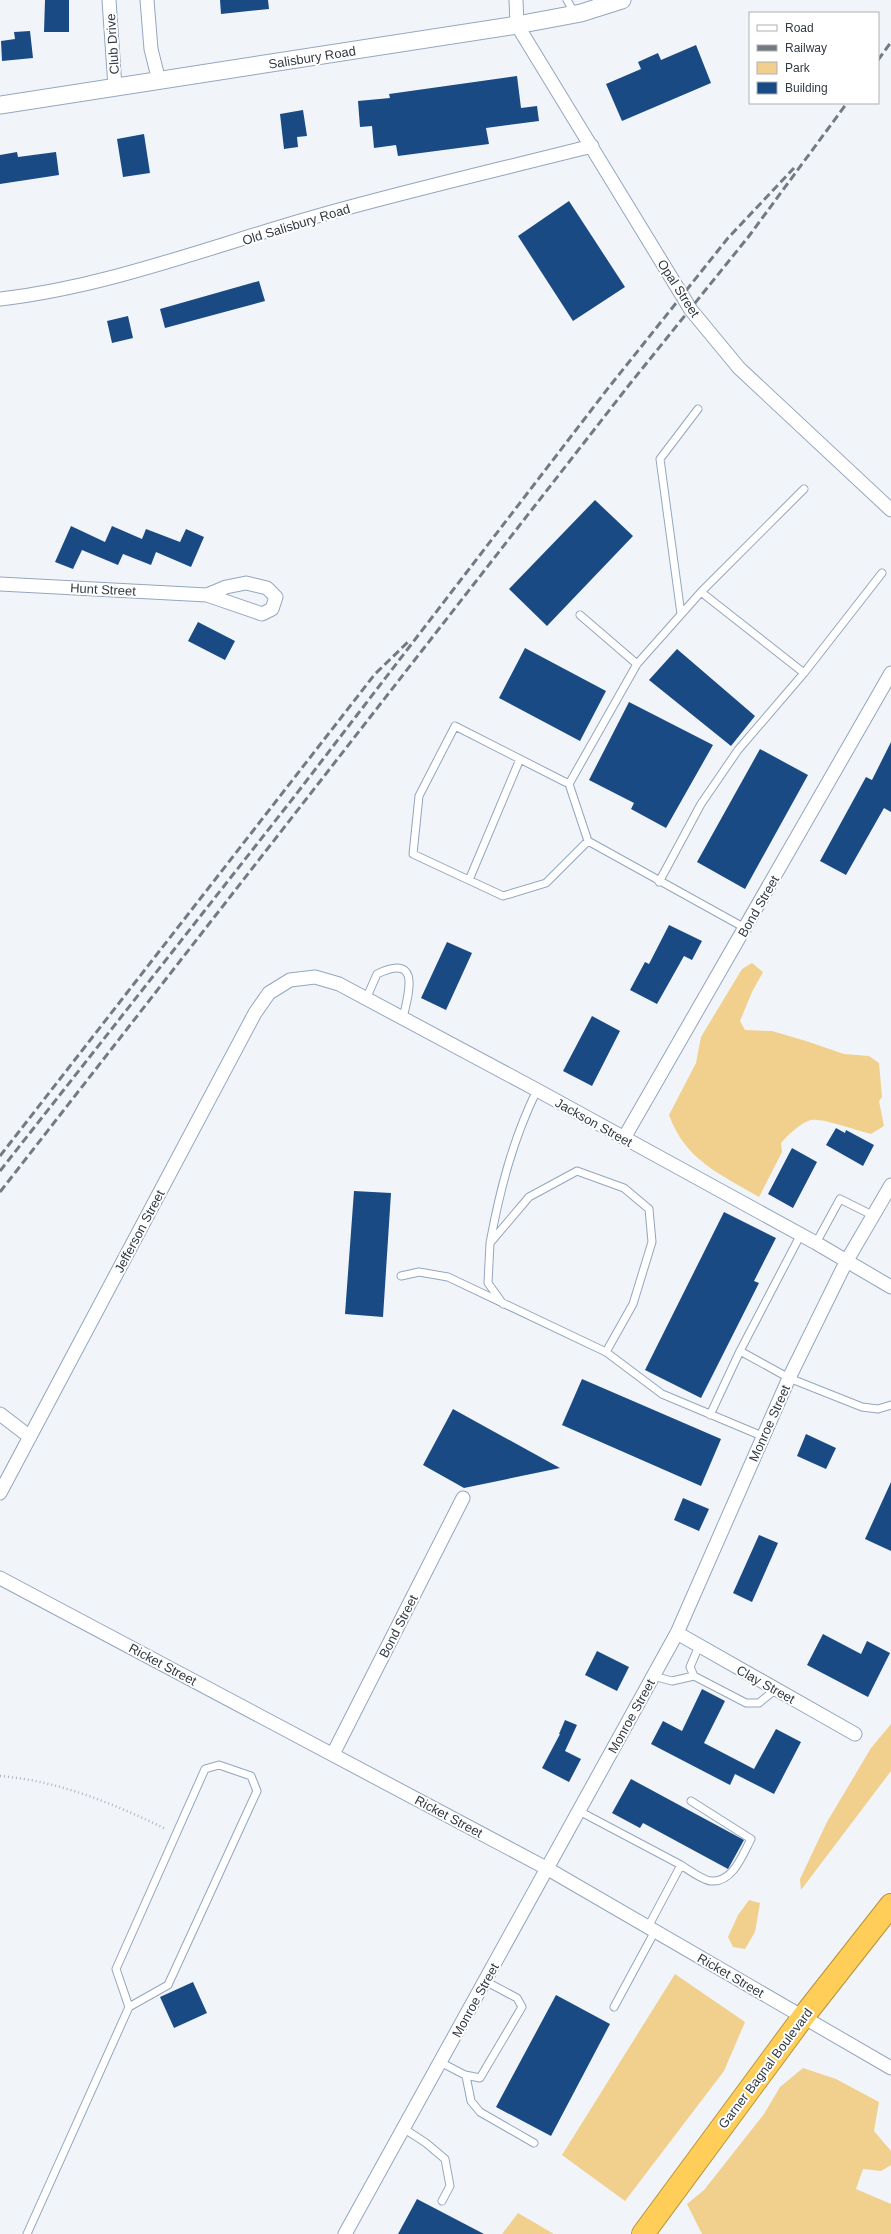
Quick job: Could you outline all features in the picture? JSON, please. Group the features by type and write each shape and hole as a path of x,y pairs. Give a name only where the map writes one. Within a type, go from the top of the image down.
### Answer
{"highway":[{"name":"Garner Bagnal Boulevard","path":"643,2234 803,2017 891,1905"}],"street":[{"name":"Club Drive","path":"109,0 114,87"},
{"path":"147,0 152,50 159,81"},
{"path":"516,0 517,25"},
{"name":"Salisbury Road","path":"0,105 517,25 571,7 622,0"},
{"name":"Opal Street","path":"517,25 691,310 738,368 891,510"},
{"name":"Old Salisbury Road","path":"0,299 76,286 127,274 320,215 592,146"},
{"name":"Hunt Street","path":"0,584 207,595"},
{"name":"Bond Street","path":"624,1138 891,673"},
{"name":"Jackson Street","path":"290,980 315,977 339,984 801,1234 846,1262 891,1287"},
{"name":"Jefferson Street","path":"0,1494 255,1013 269,993 290,980"},
{"name":"Monroe Street","path":"345,2234 677,1633 762,1436 789,1378 846,1262 872,1215 891,1185"},
{"path":"0,1414 30,1437"},
{"name":"Bond Street","path":"333,1754 463,1498"},
{"name":"Ricket Street","path":"0,1578 548,1869 891,2068"},
{"name":"Clay Street","path":"677,1633 855,1734"}],"lane":[{"path":"681,614 660,459 698,409"},
{"path":"569,784 636,664 701,592 804,489"},
{"path":"659,882 709,792 738,750 804,673 882,573"},
{"path":"701,592 804,673"},
{"path":"580,615 636,664"},
{"path":"588,841 546,884 503,896 412,854 419,796 455,726 569,784 588,841 659,882 745,928"},
{"path":"469,880 520,759"},
{"path":"366,999 377,974 391,967 404,970 410,976 411,982 402,1018"},
{"path":"503,1304 488,1283 490,1243 499,1196 509,1156 521,1122 537,1090"},
{"path":"490,1243 530,1197 577,1172 624,1188 649,1209 652,1242 650,1249 633,1304 606,1352"},
{"path":"816,1243 840,1199 872,1215"},
{"path":"710,1415 740,1351 801,1234"},
{"path":"401,1276 419,1272 448,1277 606,1352 662,1394 762,1436"},
{"path":"740,1351 789,1378 862,1407 878,1409 891,1405"},
{"path":"699,1646 690,1667 694,1676 746,1703 759,1703 776,1689"},
{"path":"654,1676 672,1681 694,1676"},
{"path":"27,2234 129,2007 168,1985 257,1791 251,1776 219,1765 205,1769 116,1969 129,2007"},
{"path":"579,1811 710,1881 722,1880 734,1870 751,1839 691,1801"},
{"path":"614,2007 681,1865"},
{"path":"440,2062 466,2076 480,2078 522,2007 517,1998 485,1981"},
{"path":"466,2076 471,2101 480,2112 534,2143"},
{"path":"404,2128 426,2142 445,2159 450,2186 442,2201"}],"path":[{"path":"0,1776 30,1778 77,1790 176,1834"}],"green space":[{"path":"752,963 763,972 752,992 740,1021 745,1030 772,1031 844,1054 869,1056 879,1063 882,1097 879,1101 884,1126 871,1134 841,1125 816,1120 811,1120 799,1126 781,1143 782,1152 759,1197 718,1173 694,1155 684,1144 669,1115 696,1063 701,1037 742,969"},
{"path":"891,1724 891,1771 801,1890 800,1879 827,1822 871,1748"},
{"path":"749,1900 760,1903 755,1932 745,1949 733,1947 728,1937 738,1915"},
{"path":"675,1974 745,2022 724,2071 625,2201 562,2155"},
{"path":"803,2068 836,2079 879,2102 874,2131 891,2151 891,2165 881,2171 863,2169 856,2189 891,2204 891,2234 702,2234 687,2204 704,2190 764,2114 780,2087"},
{"path":"518,2213 554,2234 502,2234"}],"building":[{"path":"45,0 69,0 69,32 44,32"},
{"path":"220,0 268,0 269,9 221,14"},
{"path":"30,31 33,58 2,61 1,41 15,39 14,32"},
{"path":"696,45 711,83 622,121 606,84 641,69 638,62 658,53 661,60"},
{"path":"517,76 521,108 537,106 539,121 486,128 489,144 398,156 396,145 374,148 372,126 360,127 358,101 390,98 389,94"},
{"path":"303,110 307,136 297,137 298,147 284,149 280,114"},
{"path":"144,134 150,173 123,177 117,139"},
{"path":"17,152 18,157 56,152 59,175 0,184 0,155"},
{"path":"569,201 625,287 573,321 518,236"},
{"path":"259,281 265,301 165,328 160,309"},
{"path":"128,316 133,338 112,343 107,321"},
{"path":"595,500 633,536 547,626 509,589"},
{"path":"71,526 105,542 112,526 142,539 146,529 180,542 186,529 204,537 191,567 156,552 151,565 123,554 118,565 82,550 73,569 55,562"},
{"path":"198,622 235,641 225,660 188,641"},
{"path":"525,648 606,691 580,741 499,698"},
{"path":"677,649 755,716 731,746 649,680"},
{"path":"629,702 713,745 666,828 631,809 634,803 589,780"},
{"path":"891,742 891,812 884,808 846,875 820,861 866,777 872,780"},
{"path":"760,749 808,775 745,889 697,862"},
{"path":"669,925 702,941 692,960 684,956 657,1004 630,990 645,962 649,964"},
{"path":"447,942 472,953 446,1010 421,998"},
{"path":"592,1016 620,1031 592,1086 563,1071"},
{"path":"836,1128 845,1133 846,1130 874,1145 863,1166 826,1145"},
{"path":"792,1148 817,1162 793,1208 768,1194"},
{"path":"354,1191 391,1193 383,1317 345,1314"},
{"path":"724,1212 776,1238 754,1281 759,1283 701,1398 645,1370"},
{"path":"582,1379 721,1439 701,1486 562,1425"},
{"path":"453,1409 560,1468 464,1488 423,1465"},
{"path":"806,1434 836,1448 826,1469 797,1456"},
{"path":"891,1482 891,1551 865,1539"},
{"path":"683,1498 709,1509 699,1531 674,1520"},
{"path":"759,1535 778,1543 752,1602 733,1593"},
{"path":"823,1634 861,1654 867,1641 890,1653 868,1697 807,1665"},
{"path":"597,1651 629,1667 617,1691 585,1675"},
{"path":"702,1689 725,1701 704,1743 754,1769 776,1729 801,1742 774,1794 735,1774 730,1785 651,1744 663,1721 682,1731"},
{"path":"565,1720 577,1725 565,1751 581,1759 569,1782 542,1768 560,1734"},
{"path":"631,1779 744,1840 728,1869 643,1823 640,1828 612,1813"},
{"path":"193,1982 207,2013 174,2028 160,1997"},
{"path":"556,1995 610,2024 551,2136 496,2107"},
{"path":"417,2199 484,2234 398,2234"}],"railway":[{"path":"879,59 891,42"},
{"path":"0,1192 629,385 749,236 846,104"},
{"path":"0,1171 294,797 609,387 728,238 794,168"},
{"path":"0,1156 375,674 409,641"}]}
